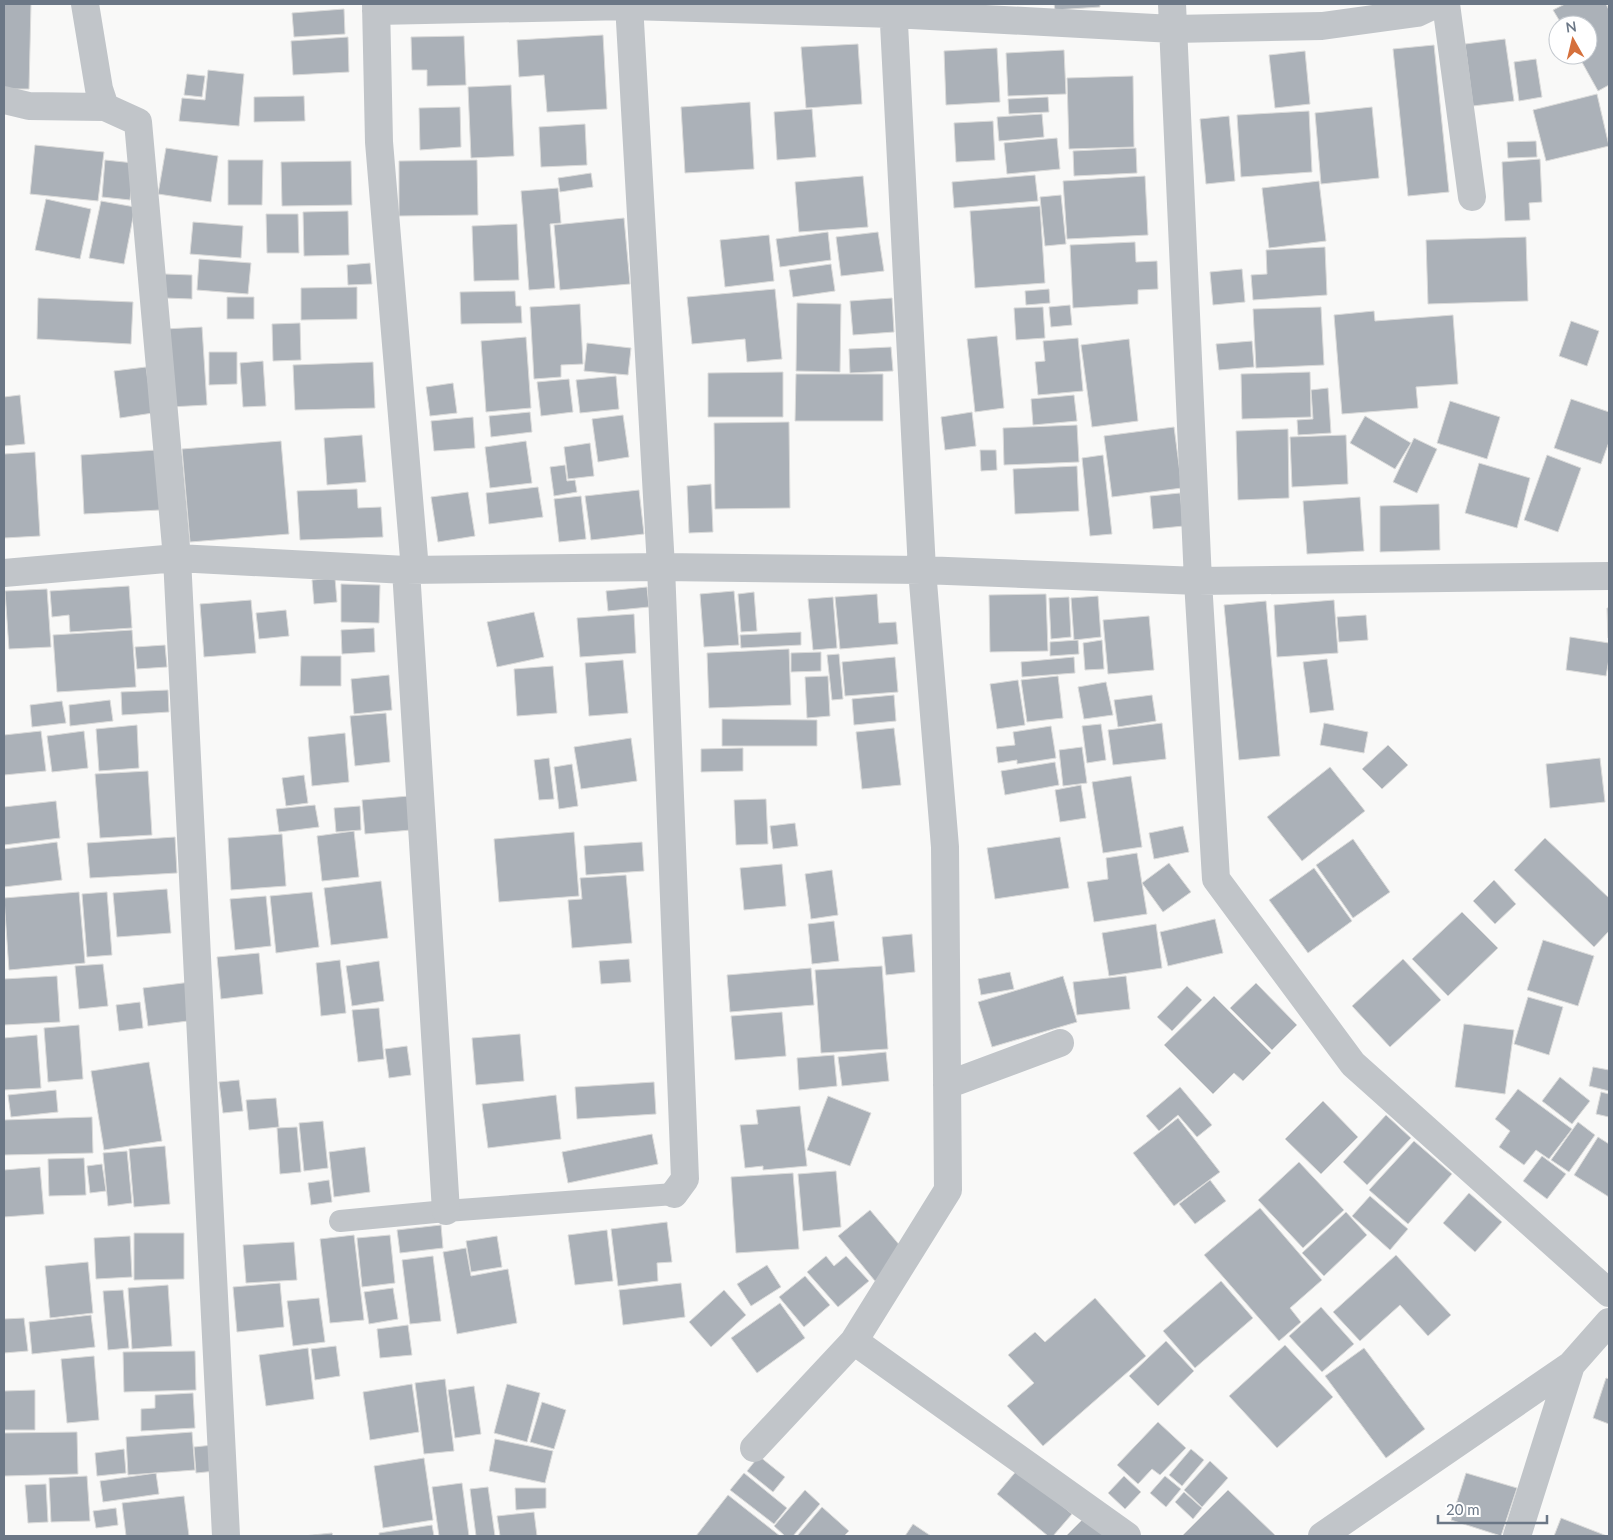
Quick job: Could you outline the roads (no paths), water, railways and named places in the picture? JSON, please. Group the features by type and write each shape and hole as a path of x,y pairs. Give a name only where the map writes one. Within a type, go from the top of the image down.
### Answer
{"street":[{"path":"86,4 98,89 105,107"},
{"path":"446,1211 411,570 379,142 376,8 629,5 893,9 1173,16 1322,26 1417,12 1436,4"},
{"path":"1446,4 1472,198"},
{"path":"629,5 662,567 685,1179 674,1194"},
{"path":"754,1448 854,1340 948,1190 945,847 922,570 893,9"},
{"path":"1173,16 1198,581 1216,879 1353,1064 1609,1293"},
{"path":"4,100 29,106 105,107 138,122 177,558 226,1536"},
{"path":"4,573 177,558 411,570 662,567 922,570 1198,581 1609,576"},
{"path":"947,1085 1060,1043"},
{"path":"1322,1536 1571,1366 1609,1322"},
{"path":"854,1340 1126,1536"},
{"path":"1517,1536 1571,1366"}],"lane":[{"path":"340,1221 674,1194"}]}
